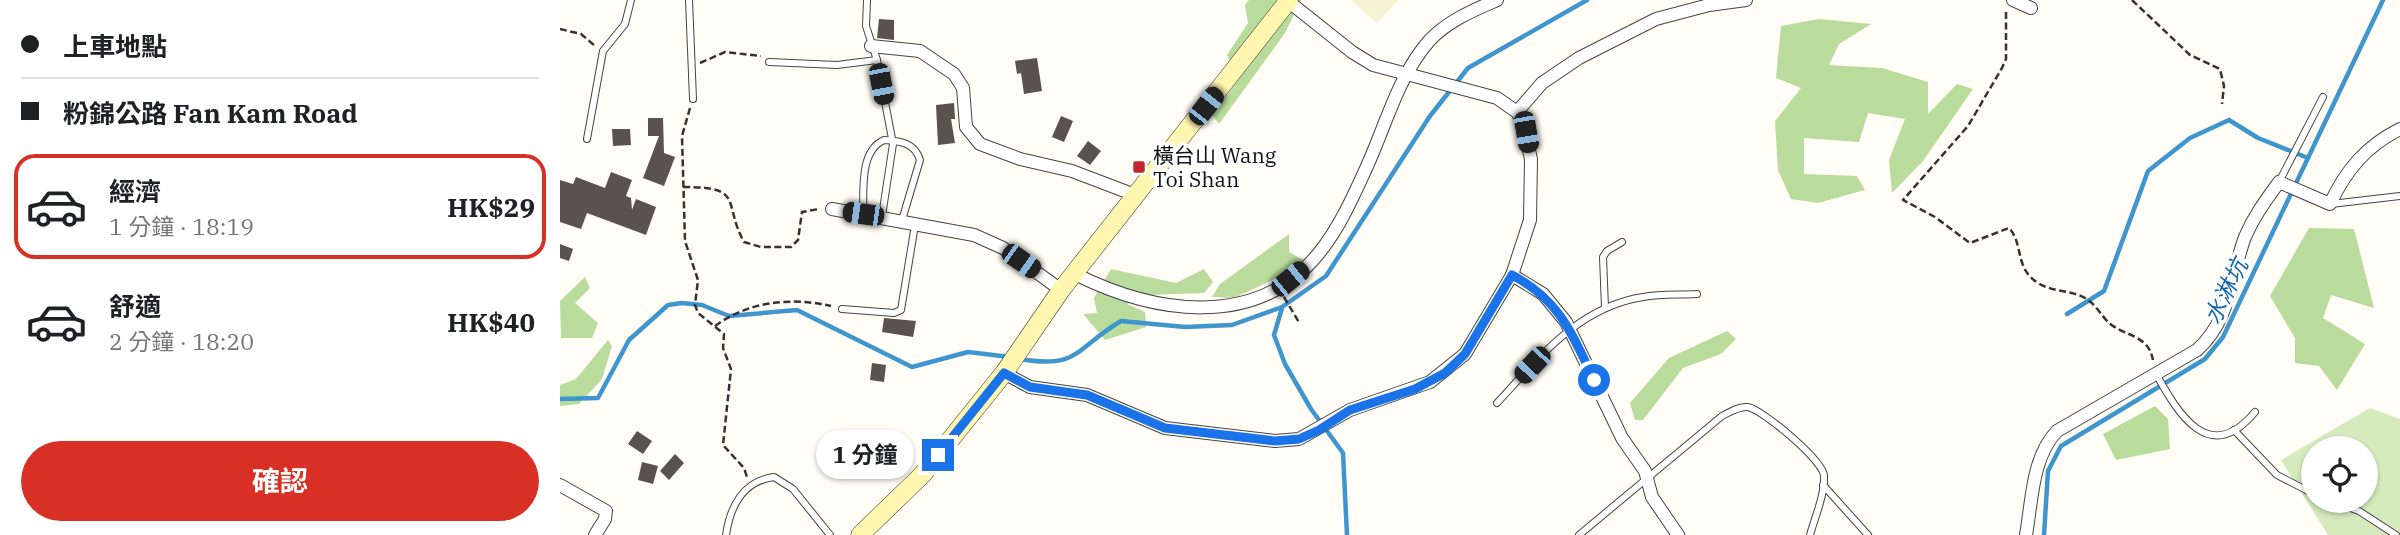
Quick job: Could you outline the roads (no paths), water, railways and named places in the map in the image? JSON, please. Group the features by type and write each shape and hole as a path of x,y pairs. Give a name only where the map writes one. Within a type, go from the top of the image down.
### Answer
{"main road":[{"path":"860,535 922,475 1004,373 1061,290 1288,1"}],"street":[{"path":"1075,274 1124,297 1180,308 1234,303 1279,286 1317,255 1332,236 1357,187 1406,76 1423,48 1438,33 1497,0"},
{"path":"1517,112 1542,83 1656,19 1709,5 1746,0"},
{"path":"1004,373 1030,387 1087,395 1165,428 1275,441 1299,439 1360,405 1415,389 1445,373 1465,354 1512,275 1530,220 1533,184 1526,132 1517,112 1497,98 1406,76 1361,58 1288,1"},
{"path":"2009,5 2031,8"},
{"path":"871,46 920,51 954,74 963,88 966,127 980,144 1020,159 1072,171 1135,195"},
{"path":"2026,535 2040,455 2048,440 2057,431 2197,350 2216,330 2249,228 2279,182 2330,204 2339,185 2364,153 2379,140 2400,130"},
{"path":"832,209 883,216 974,235 1003,248 1061,290"},
{"path":"1512,275 1543,294 1569,327 1618,430 1640,463 1651,497 1678,535"},
{"path":"560,485 606,511 606,519 595,535"}],"lane":[{"path":"587,139 603,51 625,24 631,0"},
{"path":"690,0 693,99"},
{"path":"867,0 866,26 877,60 892,140 892,166 883,216"},
{"path":"769,62 837,65 877,60"},
{"path":"2279,182 2323,97"},
{"path":"842,309 894,313 901,310 908,221 920,160 914,148 892,140 878,143 870,153 865,175 863,214"},
{"path":"2330,204 2400,195"},
{"path":"1605,308 1603,257 1607,251 1622,242"},
{"path":"1497,403 1569,327 1605,308 1645,296 1697,294"},
{"path":"2156,374 2183,419 2207,433 2234,430 2255,412"},
{"path":"1579,535 1722,416 1749,407 1778,425 1821,466 1823,485 1810,535"},
{"path":"2234,430 2277,475 2301,487"},
{"path":"726,535 734,503 750,487 770,478 780,479 793,489 830,535"},
{"path":"1823,485 1867,535"},
{"path":"2362,513 2396,535"}],"waterway":[{"path":"1019,359 1066,359 1121,321 1185,327 1232,325 1282,307 1326,276 1430,116 1468,68 1587,0"},
{"name":"水淋坑","path":"2044,535 2048,471 2061,446 2205,359 2223,337 2383,0"},
{"path":"2067,314 2104,291 2148,171 2190,138 2229,120 2258,138 2308,158"},
{"path":"560,399 598,398 629,340 668,305 682,303 702,305 729,316 797,310 912,367 968,352 1010,357"},
{"path":"1282,308 1274,335 1285,364 1311,409 1343,453 1347,535"}],"place":[{"name":"橫台山 Wang Toi Shan","path":"1139,167"}]}
